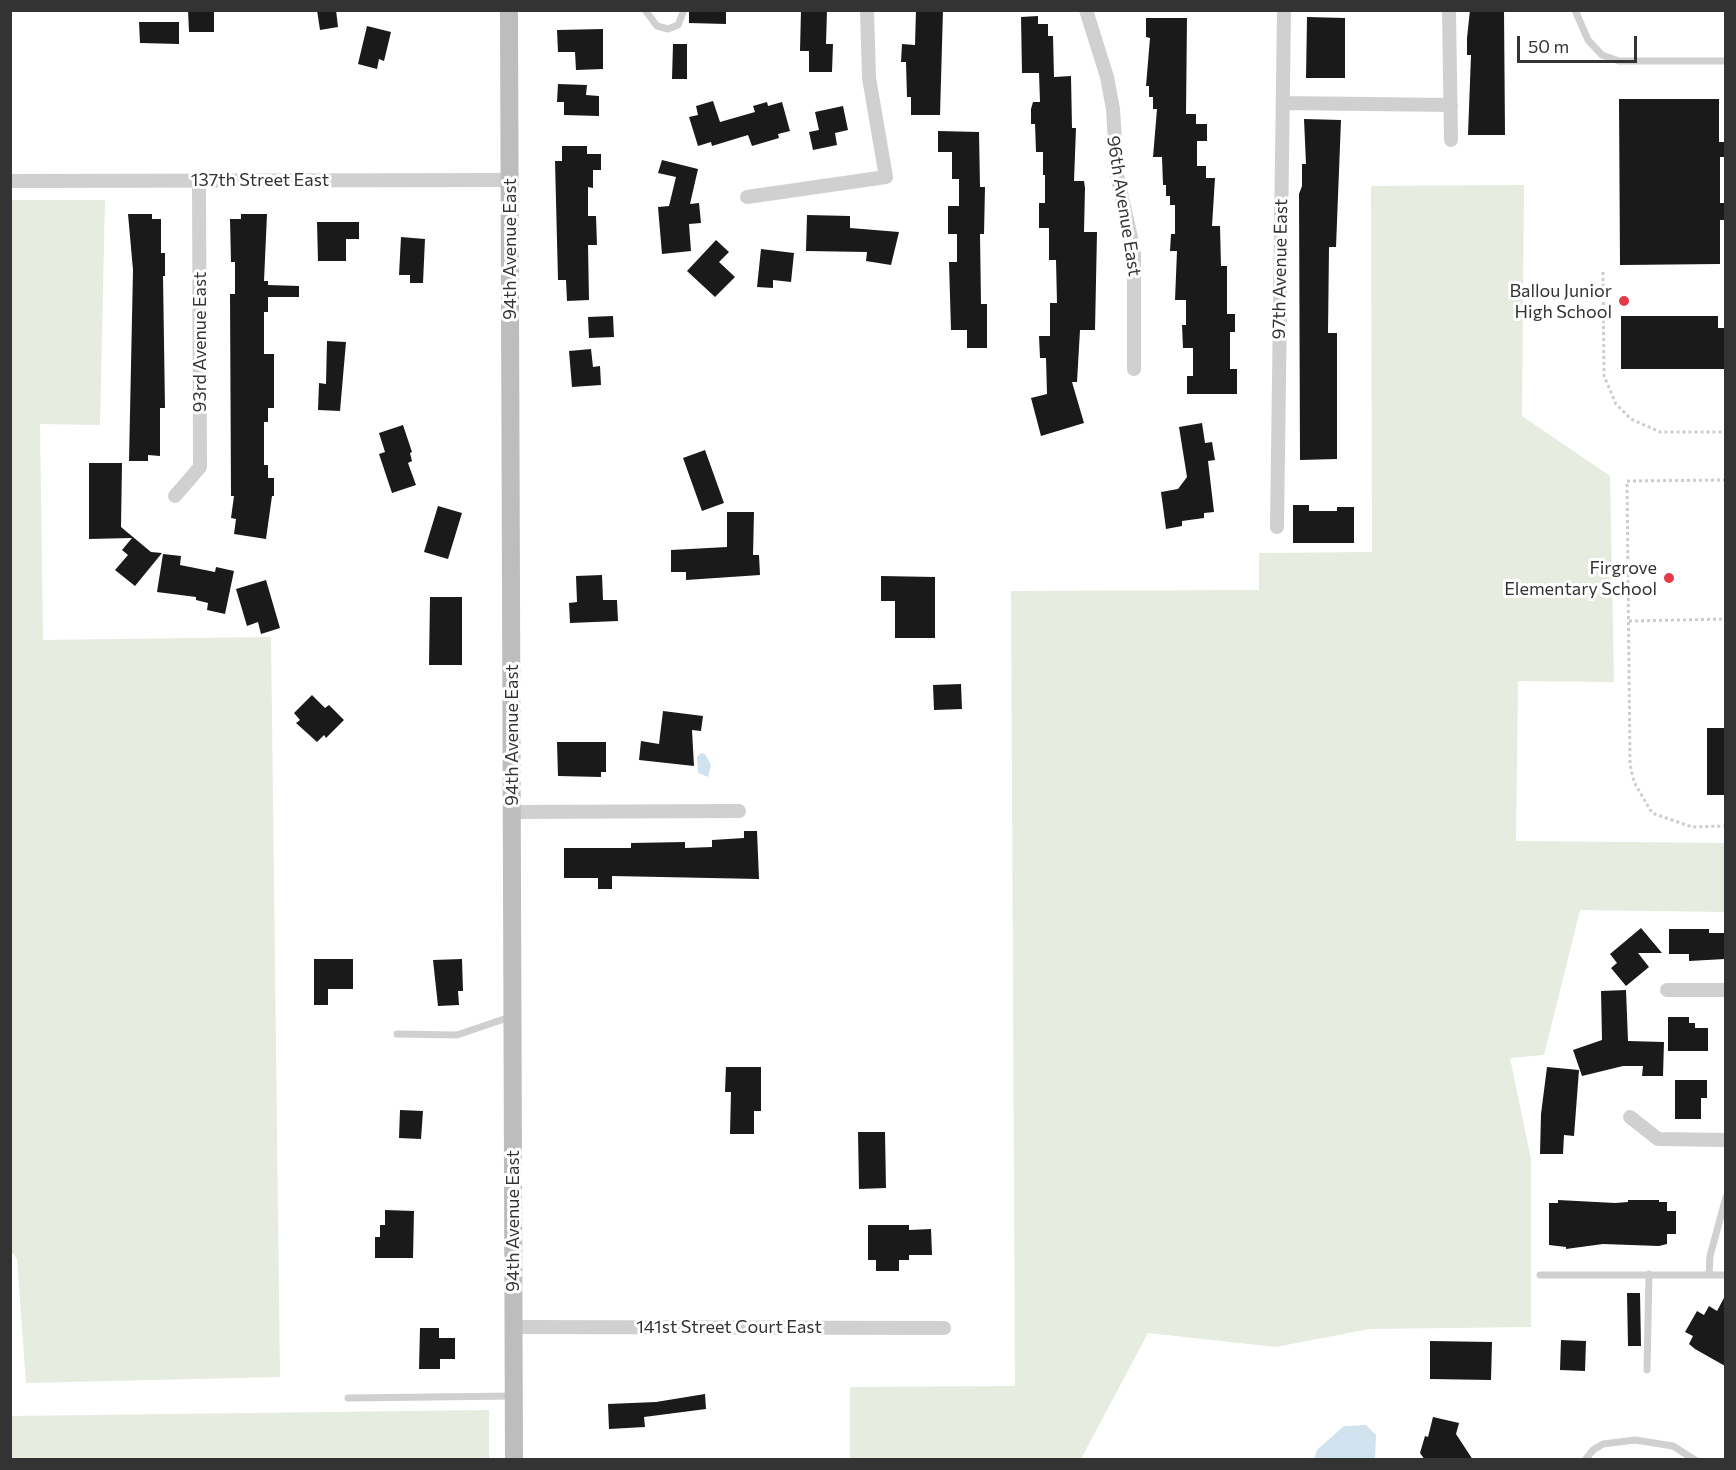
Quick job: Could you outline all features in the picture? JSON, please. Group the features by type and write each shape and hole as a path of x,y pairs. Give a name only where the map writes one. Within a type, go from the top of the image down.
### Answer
{"main road":[{"name":"94th Avenue East","path":"509,10 514,1460"}],"street":[{"path":"747,197 886,177 869,78 867,10"},
{"name":"96th Avenue East","path":"1086,10 1107,77 1113,109 1117,175 1134,251 1134,369"},
{"name":"97th Avenue East","path":"1277,527 1284,10"},
{"path":"1449,10 1451,140"},
{"path":"1283,103 1451,105"},
{"name":"93rd Avenue East","path":"175,496 200,467 199,180"},
{"name":"137th Street East","path":"10,181 510,180"},
{"path":"512,812 739,811"},
{"path":"1667,990 1725,990"},
{"path":"1630,1117 1658,1138 1725,1140"},
{"name":"141st Street Court East","path":"514,1328 944,1328"}],"lane":[{"path":"645,10 657,26 668,29 678,25 684,10"},
{"path":"1575,10 1588,40 1602,55 1619,61 1725,61"},
{"path":"397,1034 457,1035 512,1016"},
{"path":"1709,1274 1710,1256 1725,1197"},
{"path":"1647,1370 1649,1274"},
{"path":"1540,1275 1725,1275"},
{"path":"348,1398 514,1396"},
{"path":"1585,1460 1593,1450 1603,1444 1635,1440 1673,1446 1695,1460"}],"path":[{"path":"1603,272 1604,376 1616,404 1631,419 1660,432 1725,432"},
{"path":"1725,480 1627,481 1630,764 1634,782 1652,813 1692,827 1725,826"},
{"path":"1629,621 1725,619"}],"shaded area":[{"path":"1524,185 1522,416 1610,476 1614,682 1518,681 1516,841 1726,843 1725,912 1580,910 1544,1055 1510,1058 1531,1159 1531,1327 1369,1329 1276,1347 1148,1333 1081,1459 850,1459 850,1387 1015,1386 1011,591 1259,590 1259,553 1372,552 1371,186"},
{"path":"11,200 105,200 100,425 40,424 43,640 271,637 280,1377 26,1383 17,1259 10,1250"},
{"path":"489,1410 489,1459 11,1459 11,1416"}],"water":[{"path":"701,753 705,754 711,765 708,777 698,773 697,757"},
{"path":"1366,1425 1376,1435 1375,1459 1314,1459 1317,1450 1344,1426"}],"building":[{"path":"188,10 214,10 214,32 189,32"},
{"path":"317,10 336,10 338,27 320,30"},
{"path":"689,10 726,10 726,24 689,23"},
{"path":"801,10 827,10 826,44 833,44 832,72 809,72 809,51 800,51"},
{"path":"916,10 943,10 940,115 911,115 911,97 907,97 906,62 901,62 902,44 915,45"},
{"path":"1470,10 1504,10 1505,135 1468,135 1471,55 1467,55 1467,38"},
{"path":"1038,16 1038,24 1048,24 1048,36 1053,36 1054,77 1071,76 1072,128 1076,128 1074,181 1084,181 1084,232 1097,232 1095,330 1080,330 1077,382 1072,382 1084,423 1041,436 1031,398 1047,394 1046,358 1040,358 1039,336 1050,336 1050,303 1057,303 1056,260 1049,260 1049,228 1039,228 1039,203 1045,203 1045,175 1043,175 1043,152 1036,152 1035,124 1031,124 1031,109 1033,102 1040,102 1039,73 1022,73 1021,17"},
{"path":"1307,17 1345,18 1345,78 1306,78"},
{"path":"1146,18 1187,18 1186,114 1196,114 1196,124 1207,124 1207,141 1197,141 1197,166 1206,166 1206,178 1215,178 1212,226 1220,226 1221,266 1227,266 1227,314 1235,314 1235,332 1230,332 1230,369 1237,369 1237,394 1187,394 1187,376 1193,376 1193,348 1183,348 1182,325 1186,325 1186,300 1175,300 1177,251 1170,251 1171,234 1175,234 1175,205 1170,205 1170,196 1166,196 1166,185 1163,185 1162,157 1153,157 1157,109 1153,109 1153,97 1149,97 1149,86 1146,86 1150,38 1146,37"},
{"path":"139,22 179,22 179,44 140,43"},
{"path":"367,26 391,32 384,61 379,59 377,69 358,64"},
{"path":"603,29 603,69 576,70 575,52 558,52 557,30"},
{"path":"673,44 687,44 687,79 672,79"},
{"path":"558,84 587,85 586,95 599,96 599,116 564,115 564,102 557,102"},
{"path":"1619,99 1719,99 1719,142 1725,142 1725,157 1720,157 1720,203 1725,203 1725,220 1720,220 1720,264 1620,265"},
{"path":"713,101 720,122 755,112 753,106 767,102 768,106 782,102 790,131 778,134 779,138 752,146 748,135 712,146 711,142 698,146 689,117 698,115 696,106"},
{"path":"843,106 848,130 835,133 837,145 813,150 809,132 819,130 815,112"},
{"path":"1304,119 1341,120 1336,247 1329,247 1328,333 1337,333 1337,459 1300,460 1299,194 1302,186 1302,164 1306,164"},
{"path":"938,131 979,132 980,187 985,187 984,234 980,234 981,304 987,304 987,348 967,348 967,330 951,330 949,262 957,262 957,234 948,234 948,206 959,206 959,179 952,179 952,152 938,152"},
{"path":"562,146 587,146 587,154 601,154 601,170 593,170 593,188 588,187 588,216 596,216 597,245 588,245 589,300 567,301 566,280 558,280 555,161 562,161"},
{"path":"662,160 698,169 690,204 699,203 701,223 689,224 691,251 662,254 658,207 669,206 676,177 658,173"},
{"path":"128,214 152,214 152,219 161,219 161,253 165,253 165,276 163,276 165,408 160,408 160,456 148,455 148,461 129,461 133,270"},
{"path":"241,214 267,214 264,281 268,281 268,285 299,286 299,297 268,297 268,312 264,312 264,354 274,354 274,408 268,408 268,422 264,422 264,465 268,465 268,478 274,478 274,496 272,496 266,539 234,534 236,519 231,518 234,496 231,496 230,294 235,294 235,262 231,262 230,219 241,219"},
{"path":"807,215 850,216 850,228 899,232 891,265 866,261 867,252 806,251"},
{"path":"317,222 359,222 359,239 346,239 346,261 318,261"},
{"path":"401,237 425,239 423,283 410,283 410,275 399,275"},
{"path":"716,240 729,252 719,262 735,277 715,297 687,271"},
{"path":"761,249 794,253 791,282 773,280 773,288 757,287"},
{"path":"613,316 614,337 589,338 588,317"},
{"path":"1621,316 1718,316 1718,328 1725,328 1725,369 1621,369"},
{"path":"327,341 346,342 340,411 318,410 319,383 326,384"},
{"path":"591,349 593,367 600,366 601,385 572,387 569,351"},
{"path":"1202,423 1205,443 1212,442 1215,460 1208,461 1214,512 1204,513 1204,518 1182,521 1182,526 1166,529 1161,492 1178,489 1187,477 1179,427"},
{"path":"403,425 412,452 410,453 412,461 408,463 416,485 392,493 379,454 385,452 379,433"},
{"path":"705,450 724,503 702,511 683,458"},
{"path":"89,463 122,463 121,527 151,552 162,553 135,586 115,570 128,555 122,550 132,538 89,539"},
{"path":"1293,505 1309,505 1309,511 1337,511 1337,507 1354,507 1354,543 1293,543"},
{"path":"438,506 462,513 448,559 424,552"},
{"path":"727,512 754,512 753,555 759,555 760,575 686,580 686,572 671,572 671,550 727,547"},
{"path":"163,554 181,556 180,565 215,572 216,567 234,571 225,614 207,610 208,603 196,600 196,597 157,592"},
{"path":"602,575 603,600 617,600 618,621 570,623 569,603 577,602 576,576"},
{"path":"881,576 935,577 935,638 895,638 895,601 881,601"},
{"path":"266,580 280,628 261,634 258,622 247,626 236,589"},
{"path":"430,597 462,597 462,665 429,665"},
{"path":"961,684 962,709 934,710 933,685"},
{"path":"312,695 325,708 329,705 344,720 326,738 324,735 317,742 296,723 300,720 294,713"},
{"path":"663,711 703,716 701,731 692,730 694,766 639,760 641,741 659,744"},
{"path":"1707,728 1725,728 1725,795 1707,795"},
{"path":"557,742 606,742 606,772 601,772 601,777 558,776"},
{"path":"744,831 757,831 759,879 612,876 612,889 598,889 598,878 564,878 564,848 631,848 631,843 685,842 685,848 712,847 712,840 744,838"},
{"path":"1641,928 1662,953 1638,953 1649,967 1626,986 1611,968 1617,963 1610,954"},
{"path":"1669,929 1709,929 1709,933 1725,933 1725,959 1689,961 1689,954 1669,954"},
{"path":"314,959 353,959 353,989 328,989 328,1005 314,1005"},
{"path":"462,959 463,991 458,991 459,1005 438,1006 433,960"},
{"path":"1626,990 1628,1041 1664,1042 1663,1076 1642,1076 1643,1066 1623,1066 1582,1076 1573,1050 1602,1040 1601,991"},
{"path":"1668,1017 1689,1017 1689,1023 1695,1023 1695,1028 1708,1028 1708,1051 1668,1051"},
{"path":"726,1067 761,1067 761,1111 754,1111 754,1134 730,1134 731,1092 725,1092"},
{"path":"1547,1067 1579,1070 1574,1136 1564,1135 1563,1154 1540,1154 1541,1114"},
{"path":"1675,1080 1707,1080 1707,1098 1701,1098 1701,1119 1675,1119"},
{"path":"400,1110 423,1111 421,1139 399,1138"},
{"path":"858,1132 885,1132 886,1188 859,1189"},
{"path":"1558,1200 1615,1203 1628,1202 1628,1200 1667,1202 1667,1211 1676,1211 1676,1234 1667,1234 1667,1244 1659,1246 1603,1244 1566,1249 1566,1247 1549,1245 1549,1203 1558,1203"},
{"path":"385,1210 414,1211 413,1258 375,1258 375,1237 380,1237 380,1225 385,1225"},
{"path":"868,1225 909,1225 909,1230 931,1229 932,1255 909,1255 909,1260 899,1260 899,1271 876,1271 876,1260 868,1260"},
{"path":"1627,1293 1640,1293 1641,1346 1628,1346"},
{"path":"1725,1296 1725,1366 1689,1344 1693,1336 1685,1332 1697,1311 1704,1315 1709,1306 1717,1311"},
{"path":"420,1328 439,1328 439,1338 455,1338 455,1359 440,1359 440,1369 419,1369"},
{"path":"1561,1340 1586,1341 1585,1371 1560,1370"},
{"path":"1430,1341 1492,1342 1491,1380 1430,1379"},
{"path":"705,1394 706,1409 644,1417 645,1427 609,1429 608,1404 656,1402"},
{"path":"1433,1417 1459,1423 1456,1434 1473,1460 1425,1460 1420,1453 1425,1436 1428,1437"}],"place":[{"name":"Ballou Junior High School","path":"1624,301"},
{"name":"Firgrove Elementary School","path":"1669,578"}]}
